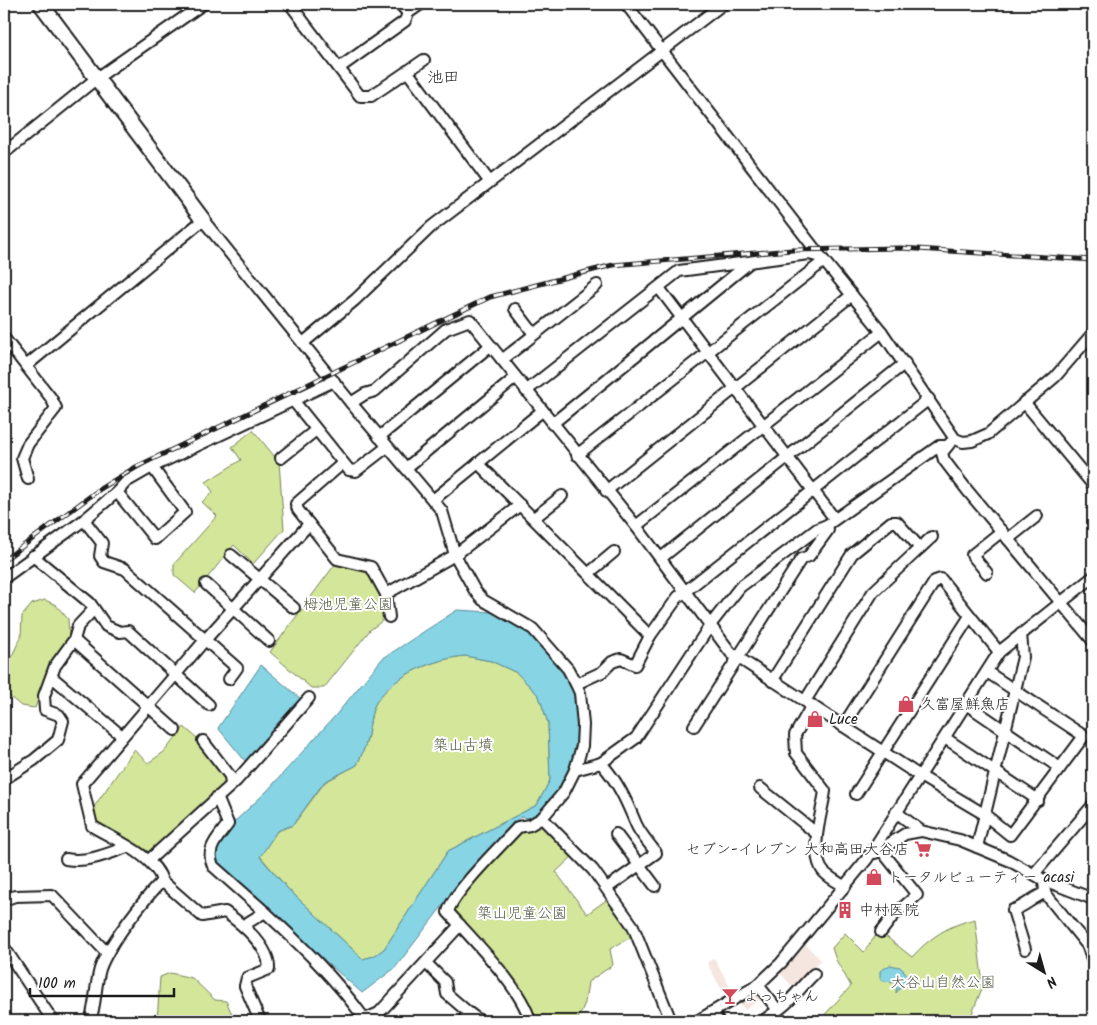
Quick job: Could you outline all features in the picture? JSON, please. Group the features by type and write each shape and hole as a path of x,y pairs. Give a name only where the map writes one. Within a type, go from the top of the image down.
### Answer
{"street":[{"path":"41,4 203,220 387,447 434,500 442,511 455,555 475,591 483,600 533,629 568,669 576,684 580,693 583,726 582,746 576,770 564,792 542,818 530,825 518,827 449,905 448,912 521,1001 530,1021"},
{"path":"4,153 96,78 203,4"},
{"path":"290,4 360,96 371,96 424,60"},
{"path":"400,4 408,13"},
{"path":"339,68 405,21 408,13 421,4"},
{"path":"626,4 822,259 882,332 956,438 963,442 972,441 988,434 1055,377 1093,333"},
{"path":"303,343 355,300 430,227 723,4"},
{"path":"407,71 489,181"},
{"path":"26,366 203,220"},
{"path":"526,391 679,271 810,254 822,259"},
{"path":"577,455 822,259"},
{"path":"552,424 750,262"},
{"path":"502,360 597,285"},
{"path":"659,288 813,490 831,522 828,530 809,556 801,559 694,726"},
{"path":"606,491 852,295"},
{"path":"515,309 534,334"},
{"path":"351,403 365,394 375,391 446,328 470,320 636,526 686,590 731,653 920,776 984,814 1010,835 1084,736 986,672"},
{"path":"636,526 882,332"},
{"path":"4,338 56,408 28,444 22,458 28,480"},
{"path":"379,437 490,346"},
{"path":"661,558 905,363"},
{"path":"406,468 516,378"},
{"path":"4,578 84,520 126,482 152,467 292,399 334,381"},
{"path":"292,399 349,470 356,471 387,447"},
{"path":"576,684 602,672 612,662 621,659 634,664 650,636 678,597 929,399"},
{"path":"1024,402 1093,485"},
{"path":"434,500 542,411"},
{"path":"281,458 316,430"},
{"path":"956,438 942,453 944,460 1093,641"},
{"path":"576,770 601,763 636,738 711,624 740,586 818,528 831,522 939,446 947,446"},
{"path":"343,463 296,504 309,524 337,559 371,567 386,594 389,617"},
{"path":"478,463 650,636"},
{"path":"117,492 155,539 185,512 152,467"},
{"path":"534,518 562,496"},
{"path":"386,594 455,555 520,505"},
{"path":"987,574 972,554 1037,516"},
{"path":"84,520 102,543 100,556 104,562 125,568 237,668 229,679"},
{"path":"772,681 852,554 891,522 897,522 920,548"},
{"path":"260,1021 245,986 247,978 269,969 270,959 244,925 224,912 202,916 162,880 160,872 149,860 90,823 82,784 205,640 309,524"},
{"path":"845,887 821,868 816,833 821,821 825,791 796,754 795,735 808,703 874,592 932,537"},
{"path":"589,573 614,552"},
{"path":"231,555 294,608"},
{"path":"33,556 90,603 106,626 120,632 128,631 209,705"},
{"path":"697,1021 715,1017 758,985 781,963 867,859 999,652 1093,577"},
{"path":"842,726 936,581 941,579 999,652"},
{"path":"206,584 269,641"},
{"path":"4,779 34,760 58,740 63,721 59,715 45,710 44,696 55,666 74,640 78,626 94,609"},
{"path":"856,794 970,616"},
{"path":"977,847 1023,657 1022,634"},
{"path":"74,640 175,730"},
{"path":"52,677 122,736"},
{"path":"149,860 231,786 309,698"},
{"path":"966,704 1060,768"},
{"path":"944,738 1038,800"},
{"path":"203,742 230,776 231,786"},
{"path":"601,763 625,795 636,824 656,853 607,888"},
{"path":"760,788 816,833"},
{"path":"217,797 228,824 209,851 209,857 213,866 310,953 346,992 363,1020 379,1013 460,925"},
{"path":"1034,874 1093,805"},
{"path":"896,812 921,830 947,836 977,847 1044,880 1093,899"},
{"path":"542,818 568,842 607,888 634,926 671,1021"},
{"path":"867,859 905,834 921,830"},
{"path":"616,834 655,886"},
{"path":"66,859 102,857 127,847"},
{"path":"881,850 917,895 893,916 881,932"},
{"path":"90,1021 95,1006 100,970 107,953 162,880"},
{"path":"1044,880 1045,893 1087,945 1093,962"},
{"path":"1025,949 1013,910 1020,908 1036,896 1045,893"},
{"path":"4,900 15,896 52,895 107,953"},
{"path":"244,925 264,912"},
{"path":"4,947 8,962 53,1021"},
{"path":"426,963 445,982 448,994 466,1017 480,1021"},
{"path":"763,1021 792,1001 796,990 814,974"},
{"path":"758,985 778,1010"}],"shaded area":[{"path":"806,945 821,960 794,988 779,972"},
{"path":"714,958 731,989 724,994 707,963"},
{"path":"758,991 763,997 745,1010 740,1004"}],"green space":[{"path":"253,430 279,462 284,529 253,564 234,545 195,593 174,575 174,564 217,516 202,502 213,492 206,482 241,460 232,447"},
{"name":"栂池児童公園","path":"336,563 360,566 372,573 381,593 382,621 370,630 324,688 311,688 270,652"},
{"path":"45,600 56,605 68,619 69,636 52,661 35,708 21,706 4,692 4,672 21,637 22,616 32,604"},
{"name":"築山古墳","path":"465,656 491,661 517,673 539,696 548,723 550,780 537,805 448,851 384,949 374,956 363,959 288,889 260,856 277,831 293,825 325,782 357,765 366,742 373,710 385,691 405,676 429,664"},
{"path":"184,727 196,737 228,777 227,783 148,856 97,826 91,811 134,750 148,763 164,752"},
{"name":"築山児童公園","path":"541,824 574,855 556,872 587,914 609,898 631,937 610,949 613,965 588,982 585,1003 577,1021 534,1021 451,908 517,831"},
{"name":"大谷山自然公園","path":"975,919 983,986 971,1016 977,1021 819,1021 851,986 836,960 832,948 845,933 864,952 879,931 912,957 926,943 948,928"},
{"path":"170,973 192,978 215,1000 226,1001 232,1014 230,1021 157,1021 160,977"}],"water":[{"path":"457,610 491,612 502,615 525,628 545,646 574,684 579,746 566,783 541,811 529,818 521,817 510,826 473,866 395,968 362,993 215,864 212,851 230,826 267,791 335,716 382,659","holes":["465,656 491,661 517,673 539,696 548,723 550,780 537,805 448,851 384,949 374,956 363,959 288,889 260,857 277,831 293,825 324,782 357,765 363,752 375,705 385,691 394,683 416,670 441,660"]},
{"path":"261,665 301,699 246,762 218,728"},
{"path":"890,965 900,967 907,974 905,982 896,993 897,982 882,981 880,977 880,971"}],"railway":[{"path":"4,560 100,489 136,467 490,297 613,265 792,250 901,248 1093,260"}],"place":[{"name":"久富屋鮮魚店","path":"906,704"},
{"name":"Luce","path":"815,719"},
{"name":"セブン-イレブン 大和高田大谷店","path":"923,849"},
{"name":"トータルビューティー acasi","path":"874,877"},
{"name":"中村医院","path":"845,910"},
{"name":"よっちゃん","path":"730,996"}],"district":[{"name":"池田","path":"443,76"}]}
